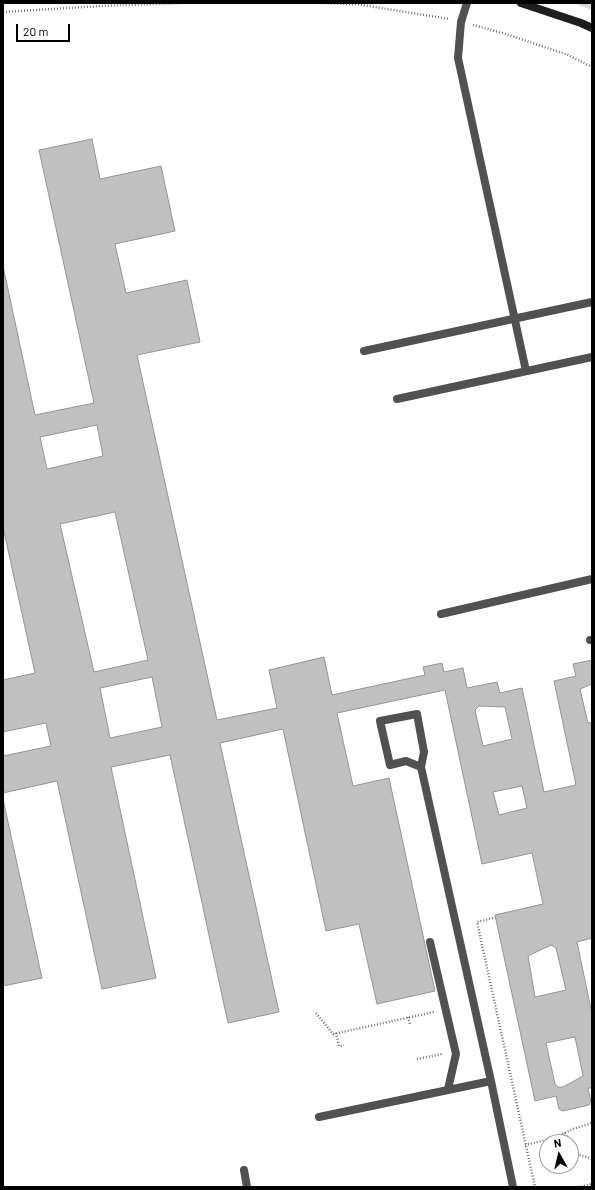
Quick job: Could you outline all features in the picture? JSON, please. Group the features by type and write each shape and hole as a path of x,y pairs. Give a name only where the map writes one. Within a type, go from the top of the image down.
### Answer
{"street":[{"path":"521,3 582,23 592,28"}],"lane":[{"path":"467,3 461,22 458,58 526,371"},
{"path":"364,351 592,302"},
{"path":"397,399 592,357"},
{"path":"442,614 592,579"},
{"path":"421,767 406,761 390,765 380,721 417,714 424,752 421,767 513,1187"},
{"path":"430,942 456,1054 448,1089"},
{"path":"319,1117 491,1081"},
{"path":"244,1170 247,1187"}],"path":[{"path":"3,12 181,3"},
{"path":"493,918 476,922 534,1187"},
{"path":"316,1013 333,1034 434,1012 435,1019"},
{"path":"408,1017 410,1024"},
{"path":"336,1033 339,1046 344,1046"},
{"path":"441,1047 443,1054"},
{"path":"417,1059 455,1051"},
{"path":"525,1145 554,1138 592,1122"},
{"path":"579,1155 592,1159"},
{"path":"578,1187 592,1184"}],"shaded area":[{"path":"573,3 592,3 592,10"}],"building":[{"path":"92,139 100,179 161,166 175,231 115,244 126,293 187,280 200,342 137,355 217,720 277,708 269,670 324,657 332,695 425,675 423,667 442,663 444,672 463,668 467,688 497,682 500,693 522,688 544,792 576,785 554,681 576,676 573,664 592,660 592,684 580,689 588,723 592,722 592,938 577,942 592,1014 592,1088 588,1088 591,1102 589,1105 563,1111 559,1109 556,1096 535,1101 495,915 543,904 532,853 482,864 445,690 337,713 353,786 389,778 435,991 377,1004 359,924 326,931 283,729 220,743 279,1012 228,1023 170,755 111,767 156,978 102,989 57,781 3,793 3,756 51,746 46,723 3,732 3,680 35,673 3,527 3,266 35,415 94,403 39,150","holes":["97,425 103,456 47,469 40,437","115,512 148,660 94,672 60,524","152,677 162,727 110,738 100,688","479,706 505,707 512,739 483,746 475,710","522,786 527,808 499,815 493,792","551,945 556,948 566,990 535,997 528,956","575,1037 583,1076 563,1087 558,1087 555,1084 546,1043"]},
{"path":"3,799 42,978 3,986"}]}
